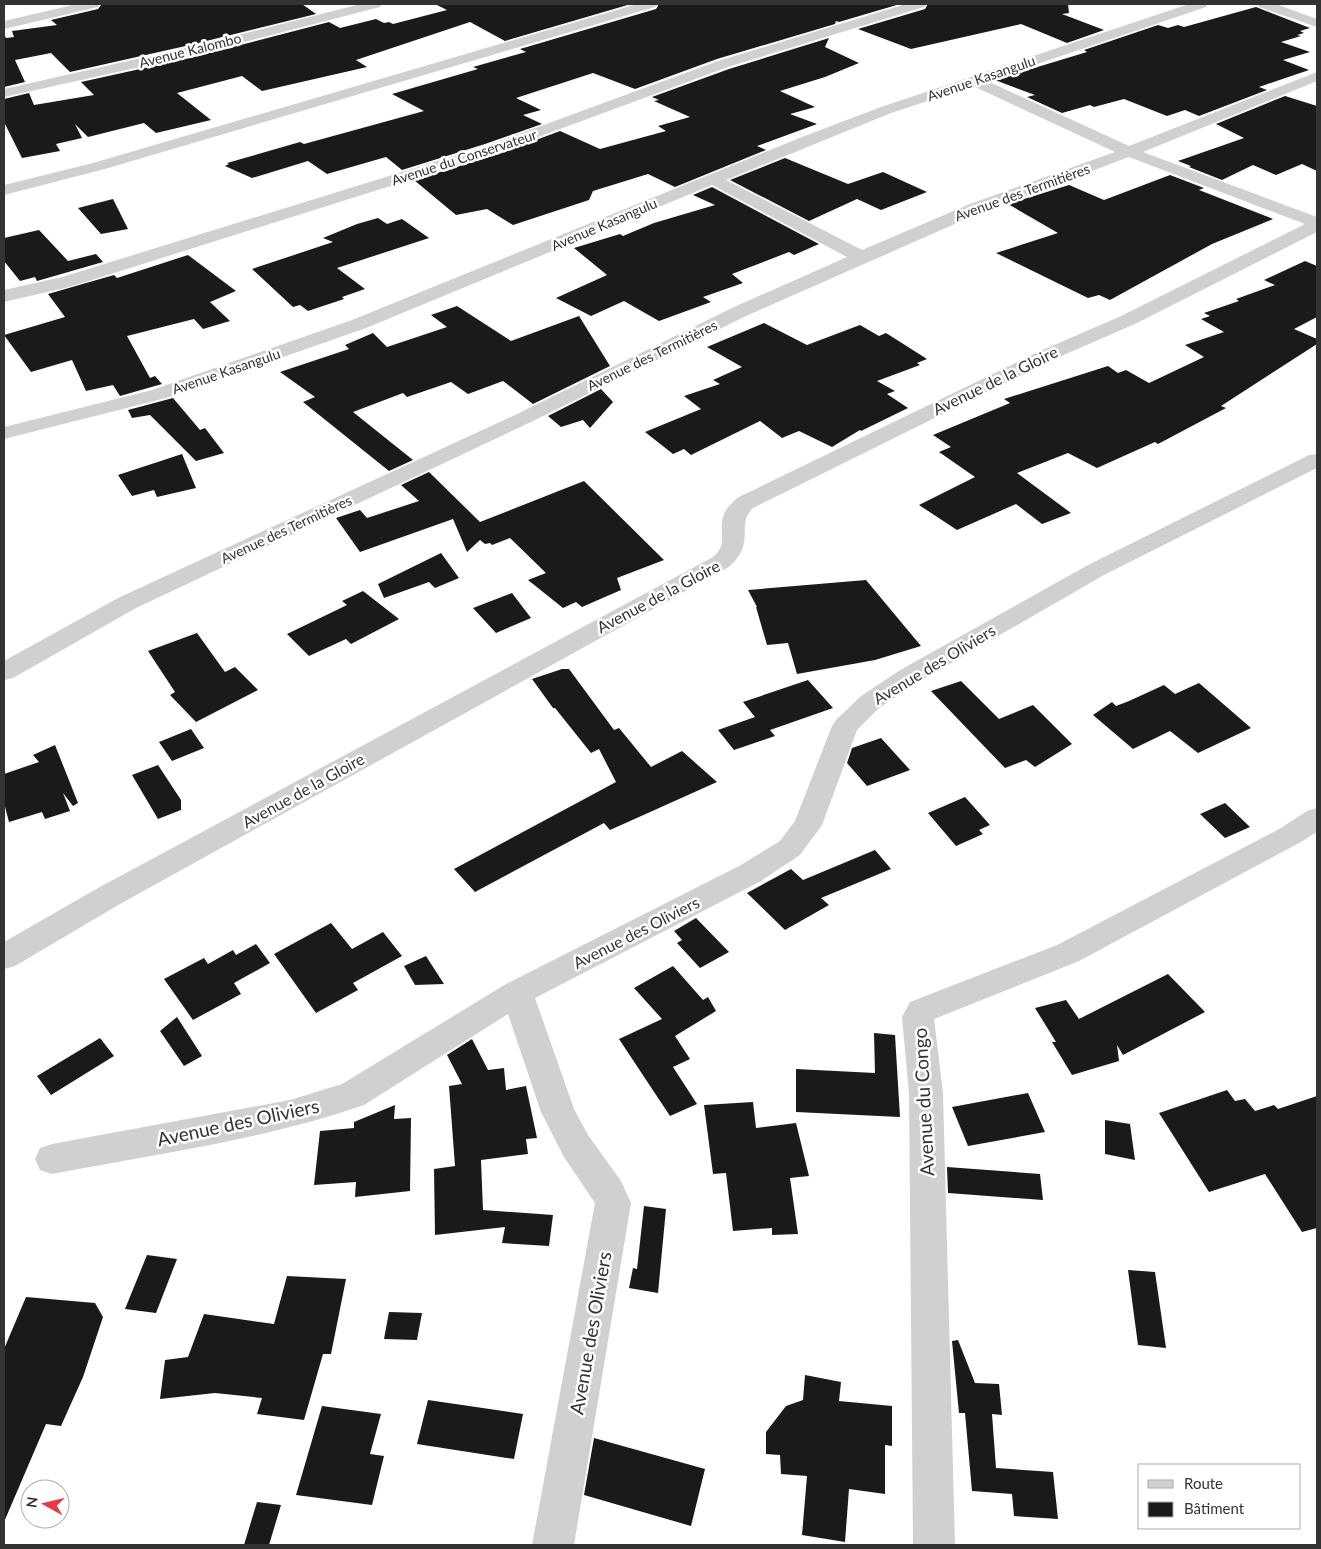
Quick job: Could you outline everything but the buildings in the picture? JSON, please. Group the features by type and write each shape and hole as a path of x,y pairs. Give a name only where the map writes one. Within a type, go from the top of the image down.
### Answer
{"street":[{"path":"4,25 93,4"},
{"name":"Avenue Kalombo","path":"4,93 56,83 211,46 375,4"},
{"path":"4,190 99,166 650,4"},
{"name":"Avenue du Conservateur","path":"4,296 76,279 492,148 560,125 723,64 919,4"},
{"name":"Avenue Kasangulu","path":"4,433 159,394 341,330 516,261 712,179 886,110 1201,4"},
{"path":"1264,4 1317,23"},
{"name":"Avenue des Termitières","path":"4,672 127,603 524,418 740,312 861,257 976,208 1129,152 1317,76"},
{"path":"975,81 1129,152 1317,224"},
{"path":"712,179 861,257"},
{"name":"Avenue de la Gloire","path":"4,957 126,886 722,562 730,556 734,548 734,515 739,507 745,503 1045,356 1128,320 1317,224"},
{"name":"Avenue des Oliviers","path":"52,1159 290,1114 352,1096 516,993 751,873 790,848 808,825 846,726 870,702 911,675 1096,570 1317,460"},
{"name":"Avenue du Congo","path":"934,1545 926,1093 918,1017 921,1011 929,1006 1068,953 1163,904 1290,835 1317,818"},
{"name":"Avenue des Oliviers","path":"516,993 558,1112 576,1146 609,1192 612,1203 553,1545"}]}
